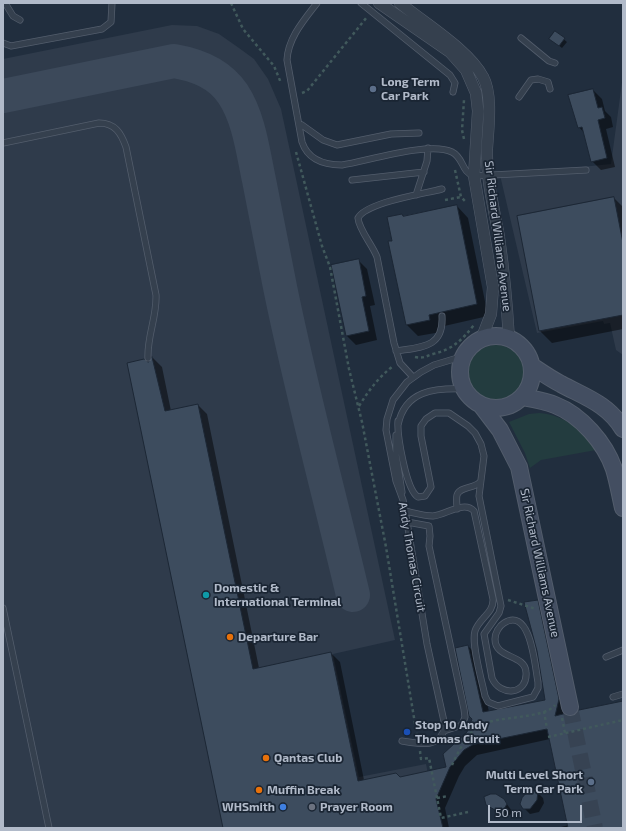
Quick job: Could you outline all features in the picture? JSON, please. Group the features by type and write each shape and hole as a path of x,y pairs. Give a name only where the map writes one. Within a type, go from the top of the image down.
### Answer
{"street":[{"name":"Sir Richard Williams Avenue","path":"379,3 450,52 459,61 469,76 476,93 478,111 474,176 493,287 491,314 481,340"},
{"name":"Sir Richard Williams Avenue","path":"400,3 468,58 479,69 484,79 488,110 487,151 491,200 506,281 509,339"},
{"path":"500,337 509,339 525,351 532,366 531,379 522,397 514,404 503,408 492,408 481,405 471,398 464,389 461,378 461,367 464,356 471,347 481,340 500,337"},
{"path":"532,366 560,384 600,403 612,414 623,429"},
{"path":"522,397 548,403 564,410 588,428 599,442 612,465 623,508"},
{"name":"Sir Richard Williams Avenue","path":"481,405 500,430 519,467 543,604 564,704"}],"lane":[{"path":"5,3 13,16 20,20"},
{"path":"3,43 11,46 102,29 112,22 112,3"},
{"path":"317,3 295,33 287,49 287,60 305,150 316,160 324,163 342,165 428,148 445,149 453,152 459,157 464,170 474,176 586,170"},
{"path":"361,3 450,75 455,83 453,92"},
{"path":"521,38 549,61 554,63"},
{"path":"519,97 531,80 544,80 548,82 550,89"},
{"path":"3,143 96,124 110,124 118,130 126,147 156,295 155,318 148,346 148,358"},
{"path":"302,125 323,140 337,145 391,134 419,133"},
{"path":"416,195 424,172 428,148"},
{"path":"352,180 424,172"},
{"path":"413,377 400,363 396,352 377,257 372,245 359,226 358,218 366,209 377,204 442,190"},
{"path":"396,352 433,342 440,336 443,329 442,316"},
{"name":"Andy Thomas Circuit","path":"444,730 445,726 428,644 403,500 396,481 388,444 387,419 393,400 413,377 434,365 464,356"},
{"path":"403,500 395,444 398,422 403,411 409,403 426,392 434,389 464,389"},
{"path":"398,422 398,432 402,454 411,487 415,495 421,497 425,496 430,491 430,483 420,429 422,422 435,412 442,412 455,416 475,433 481,444 484,456 480,482 480,502 501,606 499,613 484,634 492,678 494,683 504,691 512,692 522,685 526,675 524,665 520,661 501,651 497,647 495,637 502,624 513,621 522,624 529,635 538,682 537,693 528,699 498,706 488,702 474,636 478,624 491,610 494,603 476,514 469,506 434,516 405,511"},
{"path":"457,509 456,498 458,493 462,490 476,486 480,482"},
{"path":"402,741 419,744 434,741 440,738 444,730 462,725 465,718 430,546 428,526 407,522"},
{"path":"3,608 49,828"},
{"path":"606,657 623,650"},
{"path":"613,697 623,694"}],"path":[{"path":"231,3 243,29 274,66 282,85"},
{"path":"299,93 307,91 367,17"},
{"path":"465,141 462,130 466,95"},
{"path":"296,150 322,246 330,267 349,369 359,406 386,547 421,760 429,758 441,818 468,812"},
{"path":"454,166 461,197 467,205"},
{"path":"445,200 461,197"},
{"path":"413,357 421,359 432,354 443,352 465,336 476,321"},
{"path":"359,406 370,387 380,376 396,364"},
{"path":"505,599 543,604"},
{"path":"452,765 462,743 481,724 544,711 564,704"},
{"path":"544,711 547,729"},
{"path":"548,737 623,720"},
{"path":"462,736 462,743"},
{"path":"436,798 448,796"}],"shaded area":[{"path":"172,25 197,26 219,34 254,59 268,79 281,109 395,640 333,654 359,777 426,764 439,828 3,828 3,59"},
{"path":"623,75 623,355 616,350 610,323 604,324 603,321 537,333 500,175 611,164"}],"green space":[{"path":"496,345 507,347 516,353 522,362 524,373 522,384 516,393 507,399 496,401 485,399 476,393 470,384 468,373 470,362 476,353 485,347"},
{"path":"529,414 548,414 572,424 591,442 596,450 541,460 530,468 525,453 509,422"}],"building":[{"path":"555,31 565,38 559,46 549,39"},
{"path":"593,89 598,108 602,107 605,118 598,120 607,158 591,162 582,127 578,128 568,95"},
{"path":"614,197 623,243 623,315 539,331 517,216"},
{"path":"457,205 477,304 429,315 430,320 406,325 388,241 392,241 387,217 402,214 403,216"},
{"path":"359,259 366,296 362,297 369,331 346,336 331,265"},
{"name":"Domestic & International Terminal","path":"152,357 165,411 198,404 253,669 331,652 358,781 396,773 400,777 446,767 443,754 467,732 472,719 469,716 455,648 468,645 483,712 545,700 537,651 524,602 538,600 559,699 555,716 563,714 572,716 579,710 623,701 623,828 568,828 547,729 474,744 464,750 450,767 436,799 443,828 223,828 127,363 144,359 148,362"},
{"path":"529,790 538,791 537,800 530,809 523,809 520,804 522,798"},
{"path":"491,794 496,794 504,799 507,804 504,809 495,810 486,805 484,797"}],"taxiway":[{"path":"3,96 174,61 207,71 221,81 233,94 243,114 250,136 288,326 353,595"}],"tunnel":[{"path":"570,707 595,828"}],"place":[{"name":"Long Term Car Park","path":"373,89"},
{"name":"Domestic & International Terminal","path":"206,595"},
{"name":"Departure Bar","path":"230,637"},
{"name":"Stop 10 Andy Thomas Circuit","path":"407,732"},
{"name":"Qantas Club","path":"266,758"},
{"name":"Multi Level Short Term Car Park","path":"591,782"},
{"name":"Muffin Break","path":"259,790"},
{"name":"WHSmith","path":"283,807"},
{"name":"Prayer Room","path":"312,807"}]}
